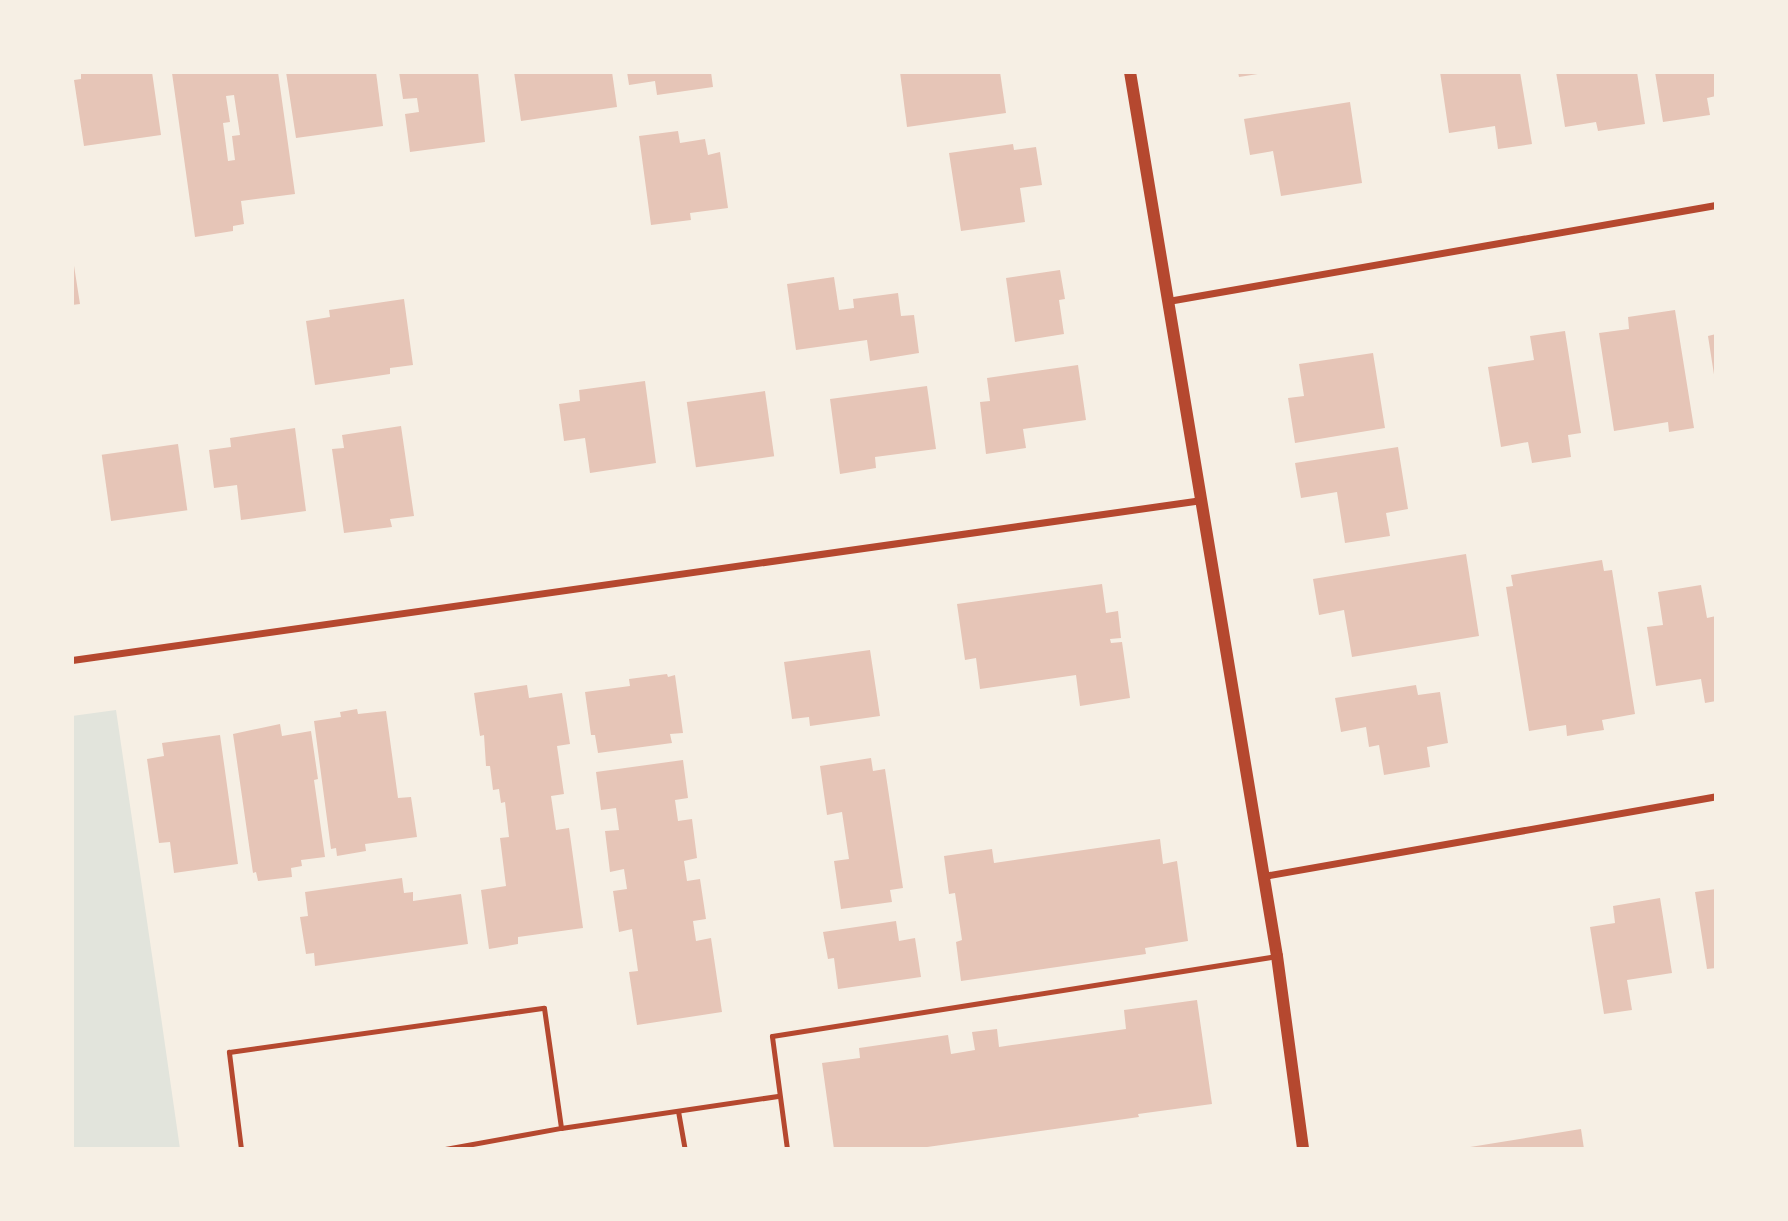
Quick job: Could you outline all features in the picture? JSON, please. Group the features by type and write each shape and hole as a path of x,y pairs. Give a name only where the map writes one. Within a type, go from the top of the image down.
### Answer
{"street":[{"path":"1130,72 1277,956 1299,1146"},
{"path":"1168,301 1716,205"},
{"path":"72,660 1202,500"},
{"path":"1264,876 1716,796"}],"lane":[{"path":"787,1149 772,1036 1277,956"},
{"path":"241,1149 229,1052 544,1008 561,1128"},
{"path":"445,1149 561,1128 778,1096"},
{"path":"678,1111 685,1149"}],"shaded area":[{"path":"116,710 180,1149 72,1149 72,716"}],"building":[{"path":"81,72 152,72 161,135 84,146 74,80 81,79"},
{"path":"278,72 295,194 241,201 244,224 233,226 233,231 195,237 172,73","holes":["234,95 240,135 232,136 235,160 228,161 223,123 230,122 226,96"]},
{"path":"286,72 376,72 383,126 296,138"},
{"path":"399,72 478,72 485,142 410,152 405,114 419,112 417,98 403,99"},
{"path":"514,72 612,72 617,107 521,121"},
{"path":"627,72 711,72 713,87 657,95 655,81 629,85"},
{"path":"900,72 1000,72 1006,113 907,127"},
{"path":"1238,72 1264,72 1264,73 1239,77"},
{"path":"1440,72 1520,72 1532,144 1498,149 1495,126 1449,133"},
{"path":"1556,72 1637,72 1645,124 1598,131 1596,122 1565,127"},
{"path":"1655,72 1716,72 1716,96 1707,98 1710,115 1663,122"},
{"path":"1350,102 1362,183 1281,196 1273,151 1250,155 1244,119"},
{"path":"678,131 680,143 705,139 708,155 720,152 728,208 690,213 691,220 651,225 639,136"},
{"path":"1013,144 1014,150 1036,147 1042,185 1020,188 1025,222 961,231 949,153"},
{"path":"72,253 80,304 72,305"},
{"path":"1060,270 1065,299 1059,300 1064,334 1015,342 1006,278"},
{"path":"834,277 839,310 854,308 853,299 898,293 901,316 914,315 919,353 870,361 867,340 796,350 787,284"},
{"path":"404,299 413,365 390,368 390,374 315,385 306,321 330,317 329,310"},
{"path":"1675,310 1694,428 1669,432 1668,422 1614,431 1599,333 1629,329 1628,317"},
{"path":"1565,331 1581,433 1568,435 1571,457 1532,463 1528,442 1501,447 1488,367 1534,360 1530,336"},
{"path":"1716,334 1716,381 1715,381 1708,336"},
{"path":"1373,353 1385,428 1295,443 1288,398 1304,396 1299,364"},
{"path":"1078,365 1086,420 1023,429 1026,448 986,454 980,402 990,401 987,378"},
{"path":"645,381 656,463 590,473 585,438 564,441 559,404 580,401 579,390"},
{"path":"927,386 936,449 875,457 876,468 840,474 830,399"},
{"path":"765,391 774,456 696,467 687,402"},
{"path":"401,426 414,516 390,519 392,527 344,533 332,449 344,448 342,435"},
{"path":"295,428 306,511 241,520 237,485 214,488 209,450 231,447 230,438"},
{"path":"178,444 187,510 111,521 102,455"},
{"path":"1398,447 1408,509 1386,513 1390,536 1345,543 1337,492 1301,498 1295,463"},
{"path":"1466,554 1479,636 1352,657 1344,610 1319,615 1313,579"},
{"path":"1602,560 1604,571 1612,570 1635,714 1602,720 1604,730 1567,736 1566,725 1529,731 1506,587 1513,586 1511,575"},
{"path":"1102,584 1106,613 1118,611 1121,638 1110,639 1111,643 1122,642 1130,698 1080,706 1076,675 980,689 976,658 965,660 957,604"},
{"path":"1701,585 1707,618 1716,616 1716,701 1705,703 1701,679 1656,686 1647,627 1663,625 1658,592"},
{"path":"870,650 880,716 810,726 809,717 792,719 784,662"},
{"path":"667,674 668,677 675,675 683,733 670,734 672,743 598,753 595,735 591,735 585,692 630,686 629,679"},
{"path":"527,685 529,698 562,693 570,744 557,746 564,794 551,796 556,830 569,828 583,928 518,937 518,944 489,949 481,890 506,886 500,838 509,837 505,802 501,803 499,789 493,790 490,766 486,766 484,735 480,736 474,693"},
{"path":"1416,685 1418,695 1440,692 1448,743 1427,747 1430,767 1384,775 1379,745 1369,747 1366,727 1341,732 1335,698"},
{"path":"357,709 358,714 386,711 398,798 411,797 417,837 365,844 366,851 337,856 336,848 331,849 314,721 341,717 340,712"},
{"path":"280,724 282,736 311,731 318,779 314,780 325,857 301,860 302,866 291,868 292,877 258,881 256,872 253,873 233,734"},
{"path":"220,735 238,864 174,873 170,842 159,843 147,759 164,756 162,743"},
{"path":"871,758 873,771 885,769 903,888 890,890 892,902 841,909 834,861 849,859 842,812 827,815 820,766"},
{"path":"683,760 688,798 675,800 678,821 692,819 697,858 684,861 687,881 700,879 706,919 693,921 696,941 711,938 722,1012 637,1025 629,972 638,971 632,929 619,932 613,891 627,889 624,869 610,872 605,831 619,830 616,808 601,810 596,772"},
{"path":"1160,839 1163,864 1177,861 1188,941 1145,948 1146,954 961,981 956,942 962,940 955,893 949,894 944,856 992,849 994,863"},
{"path":"402,878 404,893 413,892 413,901 461,894 468,944 315,966 314,953 306,954 300,917 308,916 305,892"},
{"path":"1716,889 1716,968 1707,969 1695,892"},
{"path":"1660,898 1672,973 1627,980 1632,1010 1604,1014 1590,927 1615,923 1613,906"},
{"path":"896,921 899,941 915,938 921,977 838,989 834,958 828,959 823,932"},
{"path":"1197,1000 1212,1104 913,1149 834,1149 822,1063 860,1058 859,1048 948,1035 951,1054 975,1050 972,1032 997,1029 999,1047 1126,1029 1124,1010"},
{"path":"1581,1129 1584,1149 1464,1149 1464,1148"}]}
